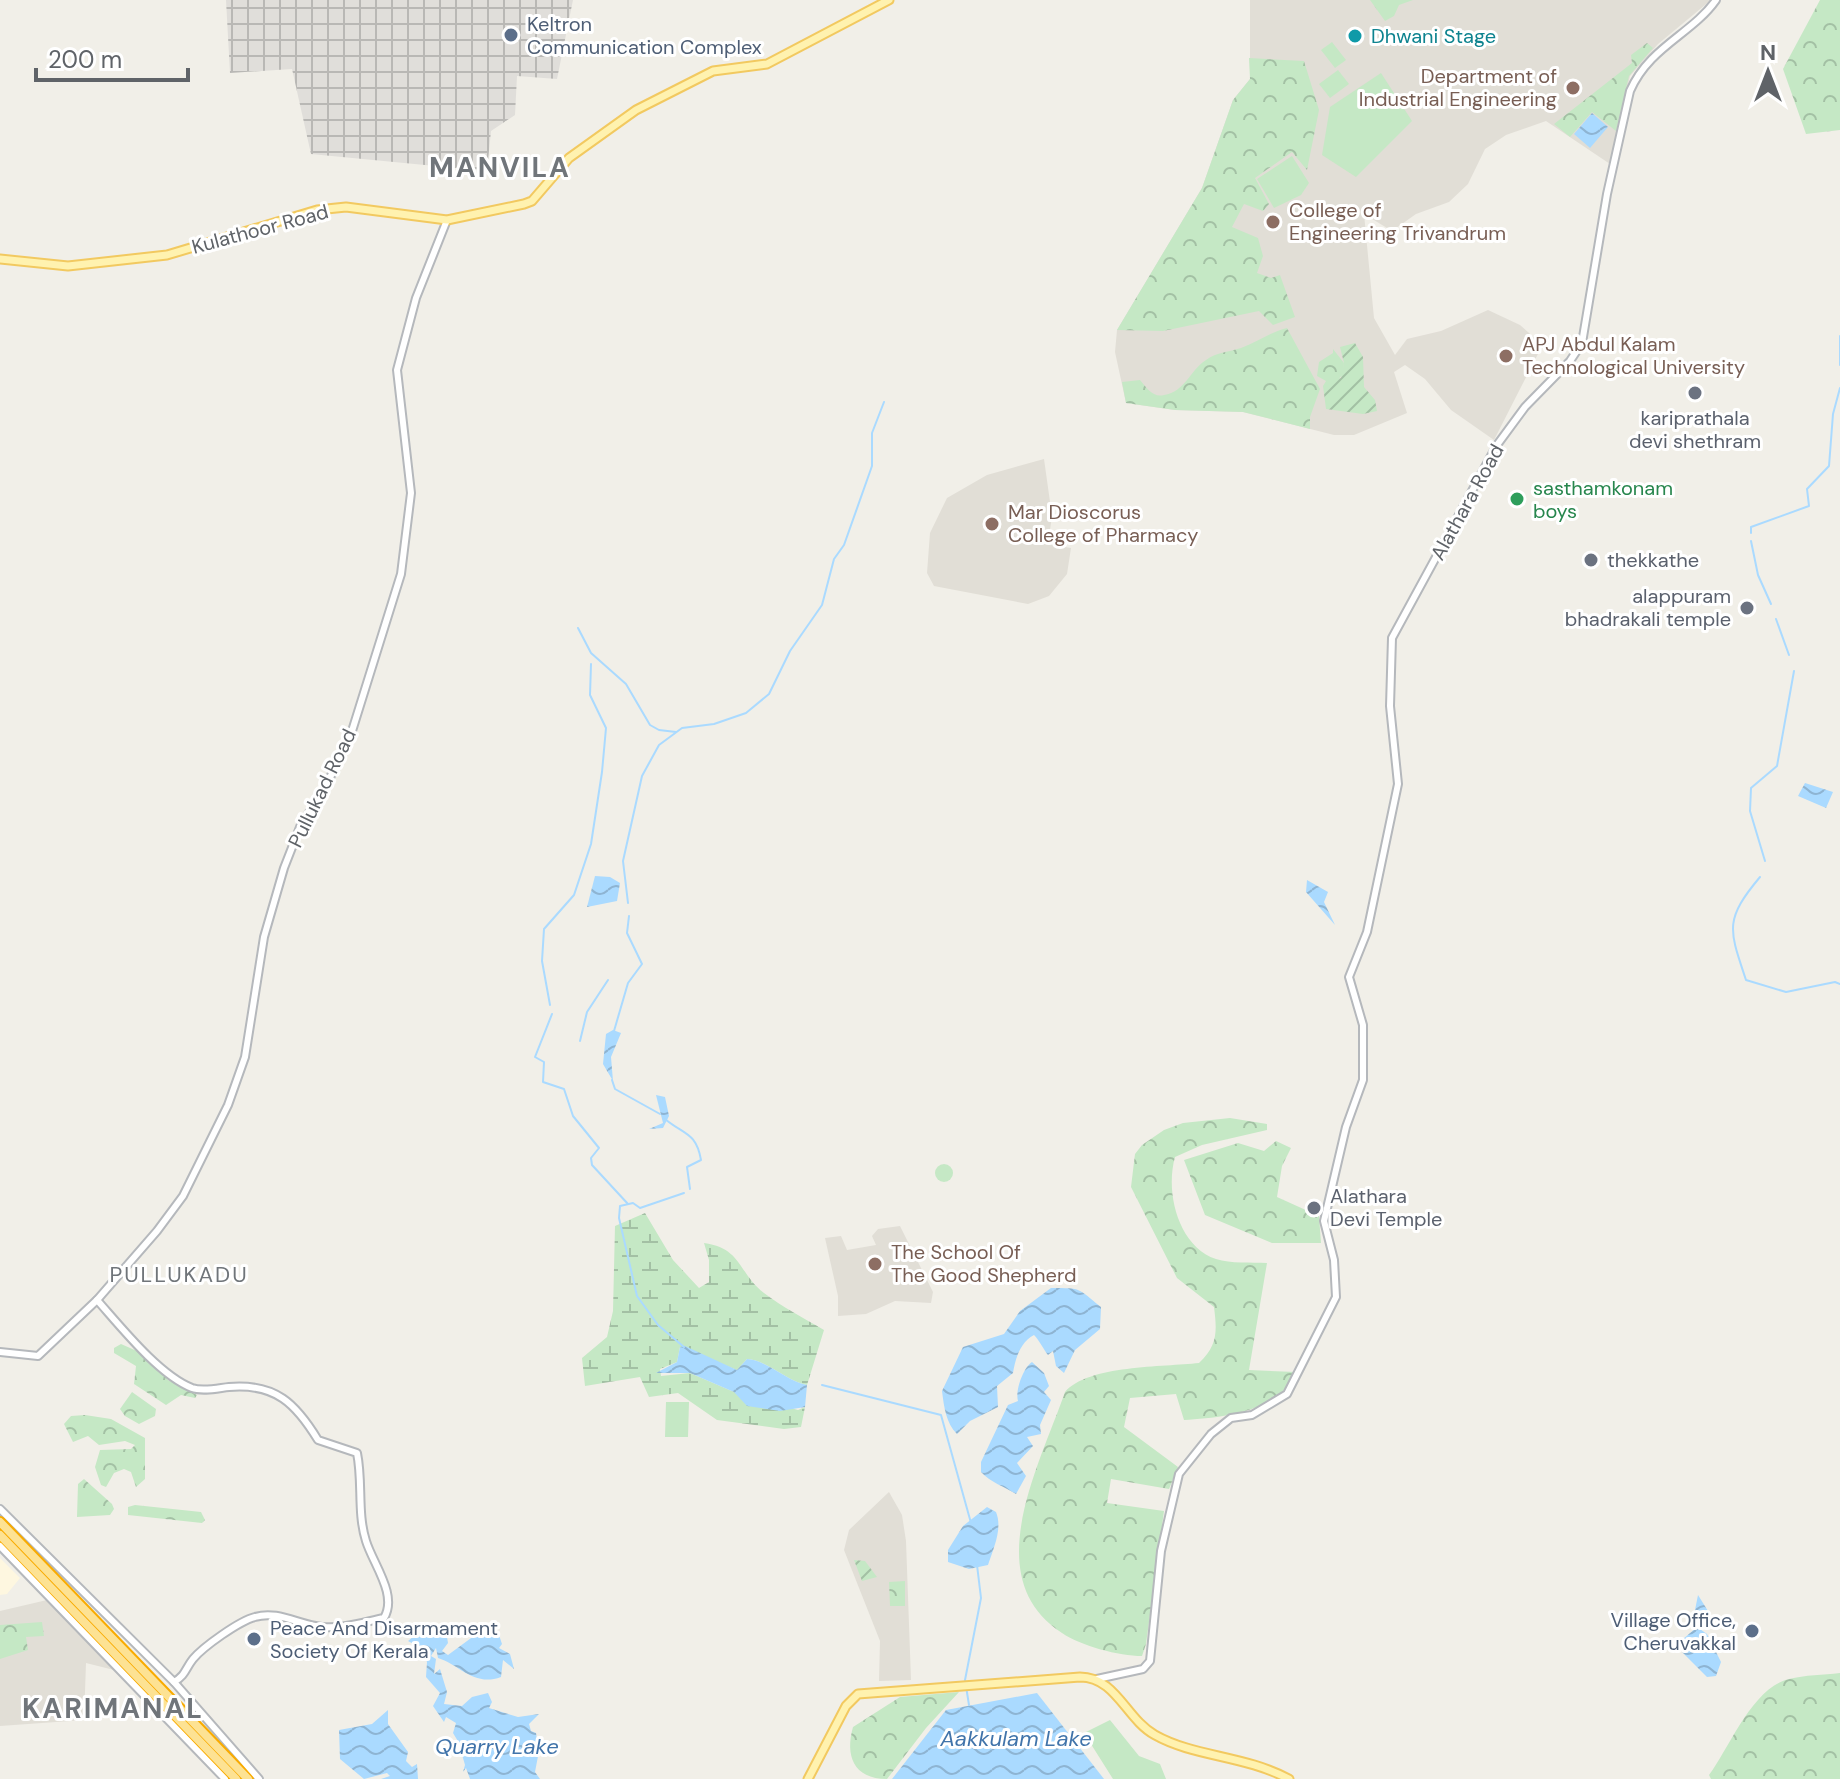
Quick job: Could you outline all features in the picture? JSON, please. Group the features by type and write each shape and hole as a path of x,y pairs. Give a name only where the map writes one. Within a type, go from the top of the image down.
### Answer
{"highway":[{"path":"0,1522 248,1779"},
{"path":"0,1535 236,1779"}],"main road":[{"name":"Kulathoor Road","path":"0,259 68,266 167,255 317,210 346,207 447,220 532,201 569,158 636,110 713,71 767,64 889,0"},
{"path":"808,1779 846,1706 858,1694 1097,1679 1114,1692 1135,1721 1153,1734 1167,1741 1249,1760 1289,1779"}],"street":[{"name":"Alathara Road","path":"1097,1679 1143,1669 1150,1661 1161,1551 1179,1474 1211,1434 1231,1418 1252,1415 1287,1394 1336,1297 1334,1260 1324,1221 1346,1127 1363,1080 1363,1025 1349,983 1367,932 1398,784 1390,706 1392,638 1497,445 1525,407 1570,361 1582,343 1588,323 1607,194 1635,79 1660,51 1716,0"},
{"name":"Pullukad Road","path":"0,1352 38,1356 135,1259 183,1196 228,1105 245,1057 264,937 284,868 300,827 327,784 352,731 401,574 411,493 397,370 416,298 447,220"},
{"path":"97,1300 173,1378 199,1390 242,1386 266,1390 297,1406 318,1440 354,1450 360,1466 364,1531 386,1592 389,1609 384,1618 356,1624 321,1627 278,1615 254,1617 201,1652 183,1677 174,1682"},
{"path":"0,1509 174,1682 259,1779"},
{"path":"0,1546 225,1779"}],"shaded area":[{"path":"226,0 573,0 557,79 517,76 515,115 491,131 487,171 311,154 292,69 230,73"},
{"name":"College of Engineering Trivandrum","path":"1250,0 1711,0 1658,44 1630,76 1610,164 1546,121 1506,135 1485,149 1468,184 1449,202 1416,214 1392,231 1364,214 1374,318 1395,355 1407,339 1441,331 1488,310 1520,325 1538,341 1541,348 1494,440 1451,410 1425,379 1405,365 1394,372 1407,413 1354,435 1334,435 1243,412 1175,410 1126,403 1115,352 1117,330 1202,188 1233,100 1250,79"},
{"name":"Mar Dioscorus College of Pharmacy","path":"1044,459 1052,516 1048,544 1071,548 1067,574 1049,596 1028,604 934,586 927,573 930,533 947,498 987,475"},
{"name":"The School Of The Good Shepherd","path":"900,1226 933,1292 931,1303 895,1301 866,1314 838,1316 838,1296 825,1238 841,1236 847,1250 876,1245 872,1236 878,1229"},
{"path":"889,1492 902,1515 906,1541 911,1680 879,1681 880,1641 844,1550 849,1530"},
{"path":"0,1558 20,1578 7,1594 0,1595"},
{"path":"47,1600 118,1671 86,1663 84,1720 0,1726 0,1611"}],"green space":[{"path":"1370,0 1413,0 1399,5 1394,16 1385,21"},
{"path":"1820,0 1840,0 1840,130 1806,134 1783,69"},
{"path":"1332,42 1346,60 1335,68 1321,50"},
{"path":"1647,43 1653,48 1629,76 1616,131 1592,112 1570,137 1554,124 1632,63 1631,55"},
{"path":"1249,58 1304,61 1319,110 1307,170 1292,152 1255,178 1269,204 1263,211 1244,204 1232,227 1258,238 1263,256 1257,273 1271,278 1280,275 1295,317 1273,325 1259,311 1163,331 1117,330 1202,188 1233,100 1250,79"},
{"path":"1338,70 1349,84 1330,98 1319,84"},
{"path":"1381,73 1412,121 1356,177 1322,155 1330,107"},
{"path":"1292,156 1309,183 1301,195 1274,208 1257,179"},
{"path":"1287,328 1320,389 1310,417 1310,429 1243,412 1175,410 1126,403 1122,382 1140,380 1157,395 1171,393 1210,357 1241,348"},
{"path":"1355,343 1363,357 1364,387 1375,400 1377,411 1363,414 1326,409 1323,386 1326,381 1341,378 1344,363 1340,347"},
{"path":"1333,349 1344,363 1343,374 1337,381 1326,381 1317,376 1319,362 1333,353"},
{"path":"1230,1118 1267,1124 1267,1130 1202,1145 1175,1157 1172,1171 1174,1201 1184,1230 1203,1252 1222,1261 1267,1263 1249,1370 1296,1372 1277,1396 1263,1404 1215,1417 1184,1420 1176,1394 1130,1398 1124,1427 1178,1467 1169,1489 1111,1479 1107,1503 1164,1511 1142,1656 1112,1652 1070,1638 1037,1610 1023,1582 1019,1552 1022,1519 1065,1392 1076,1383 1108,1372 1199,1363 1210,1350 1216,1331 1214,1307 1177,1278 1131,1187 1135,1154 1142,1145 1164,1130 1183,1123"},
{"path":"1276,1141 1291,1148 1282,1166 1277,1197 1319,1216 1321,1243 1272,1243 1205,1215 1184,1160 1238,1143 1264,1151"},
{"path":"944,1164 953,1173 944,1182 935,1173"},
{"path":"645,1213 673,1260 699,1288 709,1282 709,1260 704,1243 726,1250 764,1293 824,1330 807,1385 754,1360 747,1359 737,1370 680,1347 677,1362 660,1369 661,1376 690,1373 734,1392 798,1410 805,1407 801,1427 784,1429 717,1420 678,1393 649,1397 640,1377 585,1386 582,1358 607,1337 613,1311 615,1226"},
{"path":"121,1344 146,1355 168,1380 197,1395 195,1398 181,1395 166,1405 134,1384 136,1366 114,1353 114,1348"},
{"path":"132,1392 156,1409 155,1416 139,1424 125,1416 120,1409"},
{"path":"666,1402 689,1402 688,1437 665,1437"},
{"path":"71,1416 111,1419 145,1438 145,1479 136,1487 131,1472 124,1469 114,1473 106,1487 101,1485 95,1467 100,1450 131,1449 135,1445 125,1441 99,1445 88,1436 73,1442 64,1424"},
{"path":"84,1479 112,1504 114,1509 110,1515 77,1517 78,1484"},
{"path":"135,1505 201,1512 205,1520 202,1523 128,1515 128,1507"},
{"path":"854,1560 865,1561 877,1577 862,1581"},
{"path":"905,1581 905,1606 890,1606 889,1582"},
{"path":"42,1622 44,1636 26,1637 28,1650 0,1659 0,1625"},
{"path":"1840,1673 1840,1779 1711,1779 1709,1775 1764,1694 1789,1679"},
{"path":"959,1692 926,1728 887,1779 866,1775 854,1764 850,1747 853,1727 900,1697"},
{"path":"1110,1720 1139,1756 1160,1764 1166,1779 1113,1779 1084,1733"}],"water":[{"path":"1592,113 1608,127 1590,148 1574,134"},
{"path":"1805,783 1833,792 1826,808 1798,796"},
{"path":"595,876 610,877 620,883 617,901 587,907"},
{"path":"1307,880 1328,892 1324,902 1335,925 1306,892"},
{"path":"613,1030 621,1033 611,1057 613,1081 603,1064 606,1034"},
{"path":"656,1095 665,1097 669,1116 663,1128 649,1129 663,1123"},
{"path":"1051,1288 1079,1290 1088,1296 1101,1307 1100,1329 1075,1350 1064,1373 1056,1366 1053,1351 1048,1355 1034,1335 1029,1338 1019,1352 1013,1373 997,1386 998,1407 970,1421 957,1434 948,1420 942,1391 963,1347 1004,1334 1020,1311"},
{"path":"685,1346 737,1370 747,1359 754,1360 807,1385 805,1407 780,1411 747,1406 734,1392 690,1373 656,1373 677,1362 680,1347"},
{"path":"1032,1362 1044,1373 1049,1386 1044,1392 1051,1400 1040,1425 1041,1434 1027,1437 1033,1446 1017,1463 1026,1476 1016,1494 985,1476 981,1472 981,1462 1008,1405 1018,1401 1020,1380"},
{"path":"987,1507 996,1512 998,1519 988,1565 969,1569 948,1562 948,1550 963,1526"},
{"path":"1698,1595 1708,1611 1709,1626 1692,1625"},
{"path":"1697,1627 1707,1634 1721,1662 1716,1676 1707,1677 1682,1652 1682,1640"},
{"name":"Quarry Lake","path":"426,1629 438,1630 447,1637 448,1643 442,1651 448,1655 482,1630 498,1632 502,1644 499,1648 510,1654 514,1669 503,1660 501,1677 475,1677 438,1658 436,1648 431,1656 436,1659 434,1674 440,1669 447,1692 444,1704 462,1706 472,1697 488,1693 492,1702 489,1708 518,1717 539,1714 529,1724 531,1731 536,1733 539,1751 535,1772 540,1779 470,1779 466,1768 463,1772 465,1765 453,1733 456,1723 446,1717 444,1722 433,1706 440,1693 426,1677 427,1662 421,1648 408,1641 414,1636 427,1637"},
{"name":"Aakkulam Lake","path":"1037,1693 1104,1779 892,1779 946,1710"},
{"name":"Quarry Lake","path":"388,1710 388,1724 408,1752 406,1761 412,1767 417,1764 418,1779 381,1779 390,1776 387,1773 364,1779 340,1759 339,1730 372,1724"}],"waterway":[{"path":"1840,336 1840,365"},
{"path":"1751,533 1751,527 1809,506 1807,489 1829,466 1833,414 1840,388"},
{"path":"628,903 623,861 642,776 659,745 682,728 714,724 746,713 769,694 790,651 822,605 834,559 844,545 872,466 872,433 884,402"},
{"path":"1751,541 1758,575 1771,604"},
{"path":"1776,619 1789,655"},
{"path":"578,628 591,653 626,684 650,725 659,730 676,732"},
{"path":"550,1005 542,961 544,929 574,895 591,844 602,772 606,728 590,695 591,664"},
{"path":"1765,861 1750,811 1751,788 1777,766 1794,671"},
{"path":"1760,877 1740,904 1733,926 1746,980 1786,992 1835,982 1840,984"},
{"path":"614,1031 628,983 642,964 627,933 629,916"},
{"path":"580,1041 587,1012 608,980"},
{"path":"552,1014 535,1057 544,1062 543,1082 564,1089 573,1116 599,1148 591,1158 592,1165 628,1204"},
{"path":"612,1080 615,1089 660,1114"},
{"path":"665,1119 688,1135 699,1151 701,1160 687,1167 690,1189"},
{"path":"684,1193 640,1208 633,1203 620,1206 619,1218 637,1296 658,1325 684,1347"},
{"path":"822,1385 941,1415 971,1523"},
{"path":"969,1705 965,1680 981,1598 977,1565"}],"place":[{"name":"Keltron Communication Complex","path":"511,35"},
{"name":"Dhwani Stage","path":"1355,36"},
{"name":"Department of Industrial Engineering","path":"1573,88"},
{"name":"College of Engineering Trivandrum","path":"1273,222"},
{"name":"APJ Abdul Kalam Technological University","path":"1506,356"},
{"name":"kariprathala devi shethram","path":"1695,393"},
{"name":"sasthamkonam boys","path":"1517,499"},
{"name":"Mar Dioscorus College of Pharmacy","path":"992,524"},
{"name":"thekkathe","path":"1591,560"},
{"name":"alappuram bhadrakali temple","path":"1747,608"},
{"name":"Alathara Devi Temple","path":"1314,1208"},
{"name":"The School Of The Good Shepherd","path":"875,1264"},
{"name":"Village Office, Cheruvakkal","path":"1752,1631"},
{"name":"Peace And Disarmament Society Of Kerala","path":"254,1639"}],"district":[{"name":"MANVILA","path":"500,167"},
{"name":"PULLUKADU","path":"179,1274"},
{"name":"KARIMANAL","path":"113,1708"}]}
